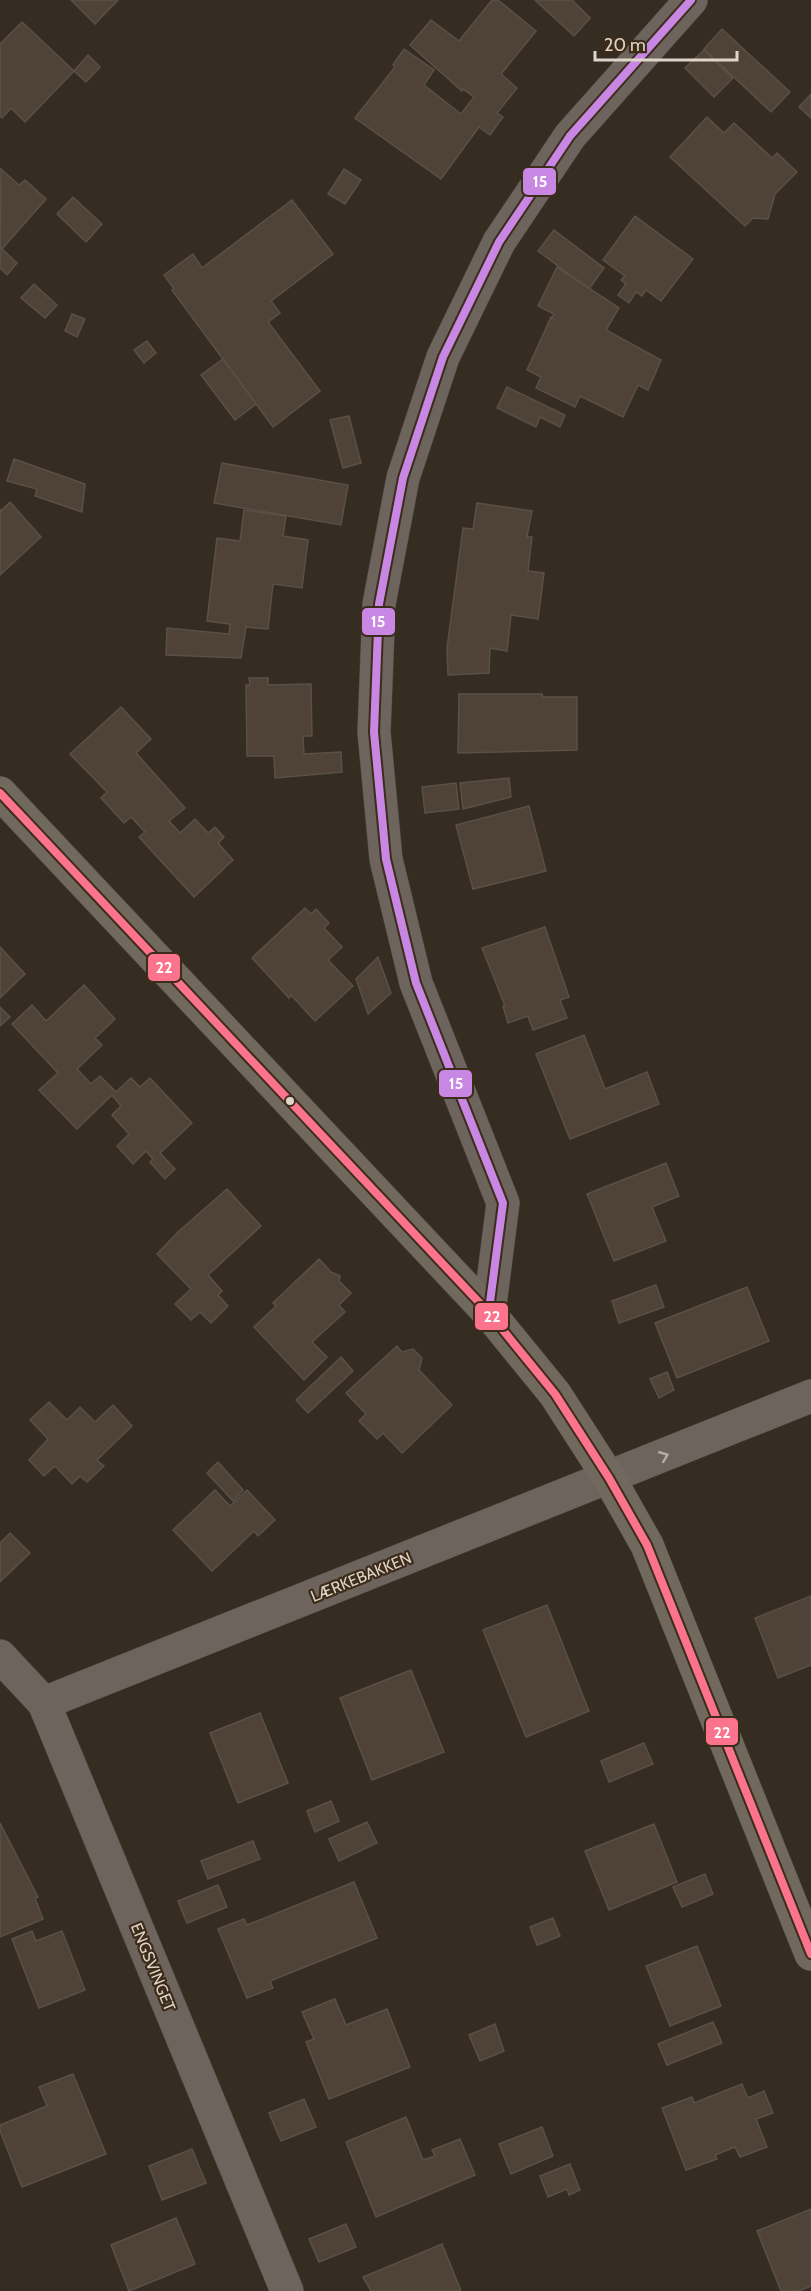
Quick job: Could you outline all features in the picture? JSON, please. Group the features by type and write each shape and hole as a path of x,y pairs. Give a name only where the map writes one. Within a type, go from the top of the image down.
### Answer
{"street":[{"path":"489,1313 503,1203 416,984 386,859 374,732 379,604 403,478 410,456 443,357 499,242 570,136 691,0"},
{"path":"0,793 489,1313 555,1394 609,1478 647,1545 811,1954"},
{"name":"LÆRKEBAKKEN","path":"44,1703 811,1396"},
{"name":"ENGSVINGET","path":"0,1656 44,1703 287,2291"}],"building":[{"path":"71,0 118,0 95,24"},
{"path":"492,0 498,0 536,31 501,74 517,88 497,113 503,117 490,135 479,127 441,179 355,118 395,67 393,65 404,49 434,70 424,85 461,114 474,97 463,89 462,91 410,45 431,20 459,41"},
{"path":"535,0 572,0 590,18 574,36"},
{"path":"22,22 74,71 25,122 11,108 2,118 0,116 0,44"},
{"path":"722,29 790,92 771,112 704,49"},
{"path":"704,50 733,78 714,97 685,68"},
{"path":"88,55 100,67 86,82 74,71"},
{"path":"811,94 811,118 799,107"},
{"path":"707,117 724,133 734,123 772,158 777,153 797,172 775,194 768,219 753,218 745,226 670,157"},
{"path":"1,169 19,185 25,180 46,199 2,249 17,263 7,275 0,268"},
{"path":"344,169 361,180 345,204 328,194"},
{"path":"73,197 102,224 86,242 57,214"},
{"path":"292,200 333,254 271,301 280,313 268,322 320,391 273,427 172,290 174,289 164,275 193,254 202,268"},
{"path":"635,216 693,259 661,301 646,290 642,296 636,292 629,303 618,295 626,284 621,280 625,276 603,260"},
{"path":"554,230 604,268 589,289 538,251"},
{"path":"557,267 619,308 606,330 661,360 648,390 638,385 623,417 580,396 575,407 536,388 541,377 527,370 554,314 538,306"},
{"path":"34,284 57,305 45,318 21,298"},
{"path":"72,314 85,319 77,337 65,331"},
{"path":"147,341 156,353 144,363 134,350"},
{"path":"223,359 256,404 235,420 201,375"},
{"path":"507,387 565,415 560,427 540,417 536,427 497,408"},
{"path":"349,416 361,463 343,468 330,420"},
{"path":"14,459 85,484 82,512 35,496 37,489 7,481"},
{"path":"222,463 348,485 341,525 214,503"},
{"path":"10,502 41,537 0,575 0,509 1,511"},
{"path":"477,503 532,511 527,537 532,537 528,571 544,573 538,619 511,615 507,651 490,648 489,673 448,675 447,648 463,528 473,529"},
{"path":"244,510 286,516 283,536 308,540 302,588 273,584 268,629 246,627 241,658 166,655 167,628 229,634 230,624 207,621 217,538 240,541"},
{"path":"249,678 268,678 268,685 311,684 312,736 303,736 304,754 341,752 342,772 275,778 274,756 247,756 246,685 250,685"},
{"path":"459,694 542,694 543,697 577,697 577,750 458,753"},
{"path":"121,707 151,739 136,753 185,808 169,821 180,833 195,819 208,833 215,827 224,837 218,843 233,860 194,897 139,837 145,832 131,817 124,823 101,798 107,792 70,754"},
{"path":"509,778 511,797 463,809 460,783"},
{"path":"456,783 459,809 425,813 422,787"},
{"path":"529,806 546,871 473,889 456,825"},
{"path":"305,908 311,914 316,909 329,923 324,928 342,947 328,960 353,986 315,1021 291,995 289,998 252,958"},
{"path":"545,927 569,997 560,1000 567,1018 533,1030 528,1016 508,1023 503,1006 505,1006 482,948"},
{"path":"0,947 25,974 0,998"},
{"path":"378,957 391,993 368,1014 356,979"},
{"path":"84,985 115,1019 95,1038 102,1045 77,1069 91,1084 100,1076 116,1092 131,1078 140,1087 150,1078 192,1123 160,1153 175,1169 165,1179 150,1162 153,1159 146,1151 133,1164 117,1146 129,1134 112,1115 121,1106 112,1095 77,1129 39,1090 58,1073 12,1024 32,1005 46,1021"},
{"path":"0,1007 10,1017 0,1026"},
{"path":"584,1035 605,1089 647,1072 659,1104 570,1139 536,1054"},
{"path":"666,1163 679,1196 652,1207 666,1241 614,1261 587,1194"},
{"path":"227,1189 261,1226 208,1275 222,1291 218,1295 228,1306 211,1323 200,1312 191,1320 175,1304 191,1289 157,1254 178,1232"},
{"path":"319,1259 331,1272 340,1276 339,1281 351,1293 339,1305 345,1312 312,1342 327,1357 304,1380 254,1327 276,1306 273,1303"},
{"path":"656,1285 664,1307 619,1323 612,1301"},
{"path":"747,1287 769,1341 677,1378 655,1323"},
{"path":"397,1346 402,1352 413,1349 422,1358 419,1370 452,1405 402,1453 383,1433 377,1439 359,1421 366,1414 346,1393"},
{"path":"341,1357 353,1371 308,1413 296,1400"},
{"path":"667,1372 674,1390 659,1398 650,1379"},
{"path":"49,1402 67,1420 80,1407 95,1422 113,1405 132,1426 97,1460 104,1466 87,1482 80,1476 72,1484 55,1466 44,1476 29,1460 48,1439 30,1420"},
{"path":"218,1462 243,1490 233,1501 207,1473"},
{"path":"215,1490 230,1506 247,1490 275,1520 258,1536 254,1531 212,1571 173,1530"},
{"path":"10,1533 30,1553 0,1582 0,1543"},
{"path":"811,1596 811,1665 778,1678 755,1618"},
{"path":"547,1605 589,1711 526,1737 483,1630"},
{"path":"411,1670 444,1752 372,1780 340,1698"},
{"path":"260,1713 288,1783 238,1803 210,1733"},
{"path":"644,1743 653,1764 609,1782 601,1761"},
{"path":"331,1801 339,1821 315,1832 307,1811"},
{"path":"367,1822 377,1843 339,1861 329,1839"},
{"path":"0,1823 38,1897 35,1898 43,1919 0,1937"},
{"path":"654,1824 677,1882 609,1910 585,1851"},
{"path":"253,1841 260,1859 208,1879 201,1861"},
{"path":"705,1874 713,1894 682,1907 673,1887"},
{"path":"354,1882 377,1938 270,1981 273,1988 247,1998 218,1929 244,1919 247,1925"},
{"path":"218,1885 227,1907 187,1923 178,1901"},
{"path":"553,1918 560,1936 537,1945 530,1927"},
{"path":"32,1931 36,1941 62,1931 85,1990 39,2008 12,1939"},
{"path":"697,1946 721,2006 670,2026 646,1966"},
{"path":"335,1999 346,2025 387,2009 410,2067 329,2099 306,2042 314,2039 302,2012"},
{"path":"713,2022 722,2043 667,2065 658,2044"},
{"path":"495,2024 504,2051 480,2061 469,2035"},
{"path":"73,2074 106,2154 22,2187 0,2131 0,2125 47,2106 39,2087"},
{"path":"742,2084 748,2098 764,2091 773,2113 756,2119 767,2147 740,2157 735,2147 715,2155 717,2159 686,2170 662,2108 692,2097 694,2103"},
{"path":"304,2099 316,2127 281,2141 269,2113"},
{"path":"406,2117 423,2160 435,2156 432,2150 460,2139 475,2175 376,2217 346,2142"},
{"path":"542,2127 553,2156 511,2174 499,2144"},
{"path":"192,2149 206,2183 162,2200 149,2166"},
{"path":"570,2164 580,2190 569,2195 567,2189 548,2197 540,2176"},
{"path":"811,2209 811,2286 799,2291 781,2291 757,2231"},
{"path":"176,2218 195,2264 129,2291 111,2245"},
{"path":"346,2224 356,2247 319,2262 309,2239"},
{"path":"442,2244 461,2291 371,2291 363,2277"}],"transit line":[{"name":"15","path":"489,1310 503,1203 416,983 386,859 374,732 379,604 403,478 443,357 499,242 570,136 691,0"},
{"name":"22","path":"0,793 489,1313 555,1394 609,1478 647,1545 811,1954"}]}
